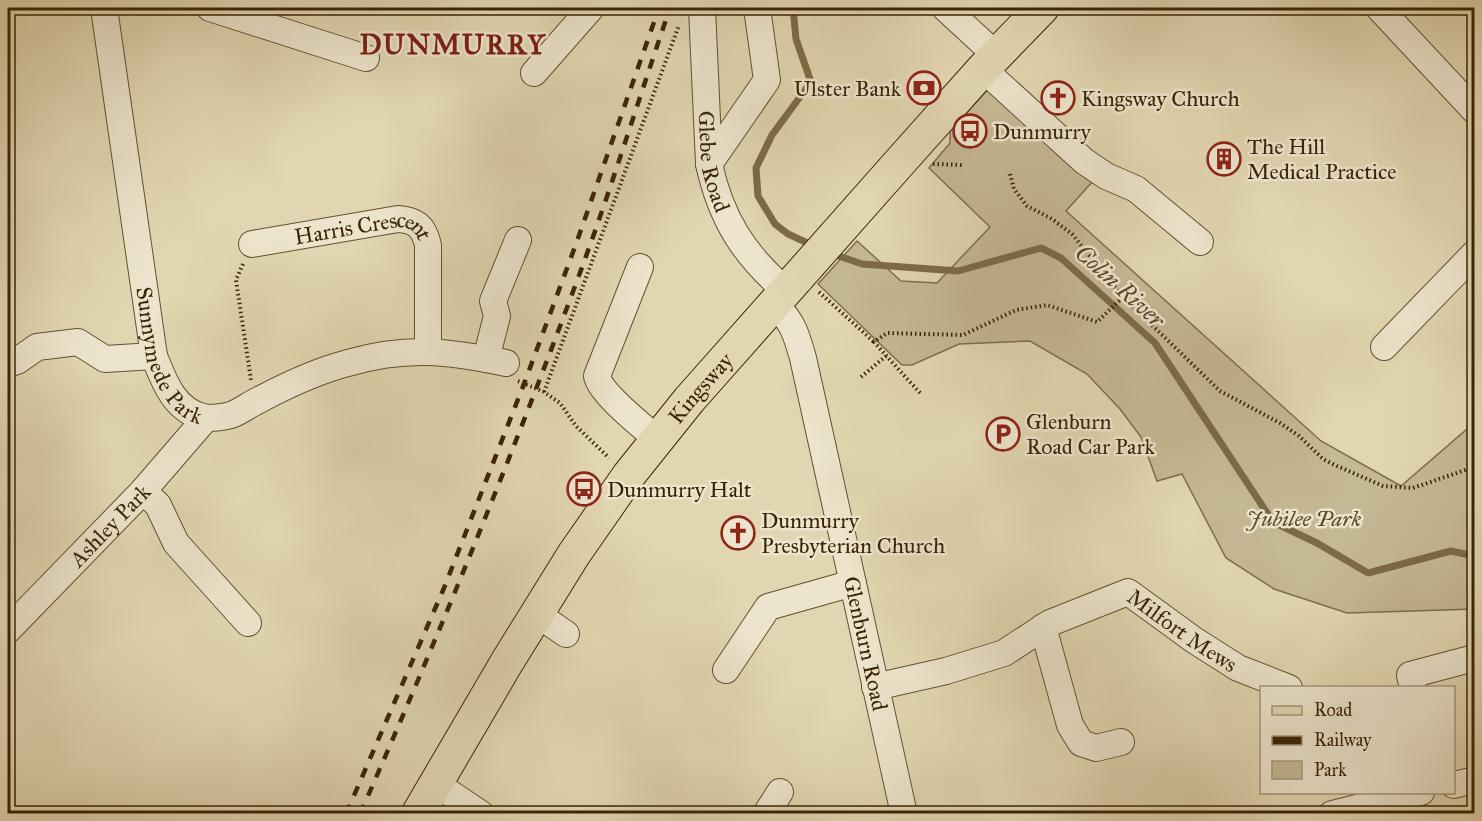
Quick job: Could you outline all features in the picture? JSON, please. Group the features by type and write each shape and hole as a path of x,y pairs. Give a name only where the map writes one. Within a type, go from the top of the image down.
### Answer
{"main road":[{"name":"Kingsway","path":"418,813 574,554 629,475 657,439 989,62 1042,8"}],"street":[{"name":"Sunnymede Park","path":"104,8 154,356 166,385 176,401 189,413 206,418 231,415 306,378 348,362 398,353 428,350 496,361"},
{"path":"210,8 366,58"},
{"path":"534,73 591,8"},
{"path":"709,164 767,80 757,8"},
{"path":"945,8 989,62 1084,161 1106,176 1136,189 1200,242"},
{"path":"1379,8 1474,110"},
{"name":"Glebe Road","path":"692,13 709,164 722,211 733,232 759,266 793,284"},
{"name":"Harris Crescent","path":"252,244 398,219 410,220 417,224 425,233 428,245 428,350"},
{"path":"496,361 497,316 493,301 518,240"},
{"path":"1384,347 1474,254"},
{"path":"640,267 597,376 598,383 657,439"},
{"name":"Glenburn Road","path":"793,284 786,316 795,329 904,813"},
{"path":"8,364 17,361 37,347 78,342 105,359 154,356"},
{"name":"Ashley Park","path":"8,630 143,491 206,418"},
{"path":"143,491 158,505 176,543 248,623"},
{"path":"726,670 768,607 854,583"},
{"name":"Milfort Mews","path":"875,687 946,671 1004,653 1050,623 1128,592 1194,640 1238,668 1286,686"},
{"path":"537,614 566,634"},
{"path":"1043,627 1070,725 1081,743 1096,748 1121,742"},
{"path":"1413,686 1410,675 1474,658"},
{"path":"1455,785 1474,780"},
{"path":"435,783 481,813"},
{"path":"766,813 780,792"},
{"path":"1332,813 1413,794"}],"path":[{"path":"544,393 692,13"},
{"path":"1010,174 1014,189 1027,206 1052,219 1072,234 1123,297 1220,391 1280,423 1299,436 1323,459 1383,486 1405,489 1430,483 1474,467"},
{"path":"252,244 236,280 251,381 259,400"},
{"path":"793,284 874,342 920,393"},
{"path":"874,342 887,333 963,334 1016,310 1047,305 1097,322 1123,297"},
{"path":"861,377 886,356"},
{"path":"496,361 519,382 560,403 587,438 629,475"}],"green space":[{"name":"Jubilee Park","path":"990,87 1093,181 1066,211 1321,441 1401,486 1474,423 1474,609 1347,613 1274,589 1226,558 1182,474 1157,481 1141,437 1120,409 1087,374 1030,341 959,344 912,365 902,365 818,284 857,241 901,281 937,283 990,227 929,168 950,143 950,131"}],"waterway":[{"name":"Colin River","path":"793,8 796,39 811,82 772,135 756,168 758,196 775,224 788,234 814,246"},
{"name":"Colin River","path":"830,253 862,264 958,271 1041,248 1061,258 1155,343 1273,522 1317,543 1368,573 1451,551 1474,556"}],"railway":[{"path":"346,814 444,588 524,384 659,8"},
{"path":"360,814 447,612 529,407 593,237 670,8"}],"place":[{"name":"Ulster Bank","path":"924,88"},
{"name":"Kingsway Church","path":"1058,98"},
{"name":"Dunmurry","path":"970,131"},
{"name":"The Hill Medical Practice","path":"1224,159"},
{"name":"Glenburn Road Car Park","path":"1003,434"},
{"name":"Dunmurry Halt","path":"584,489"},
{"name":"Dunmurry Presbyterian Church","path":"738,533"}],"district":[{"name":"DUNMURRY","path":"453,44"}]}
